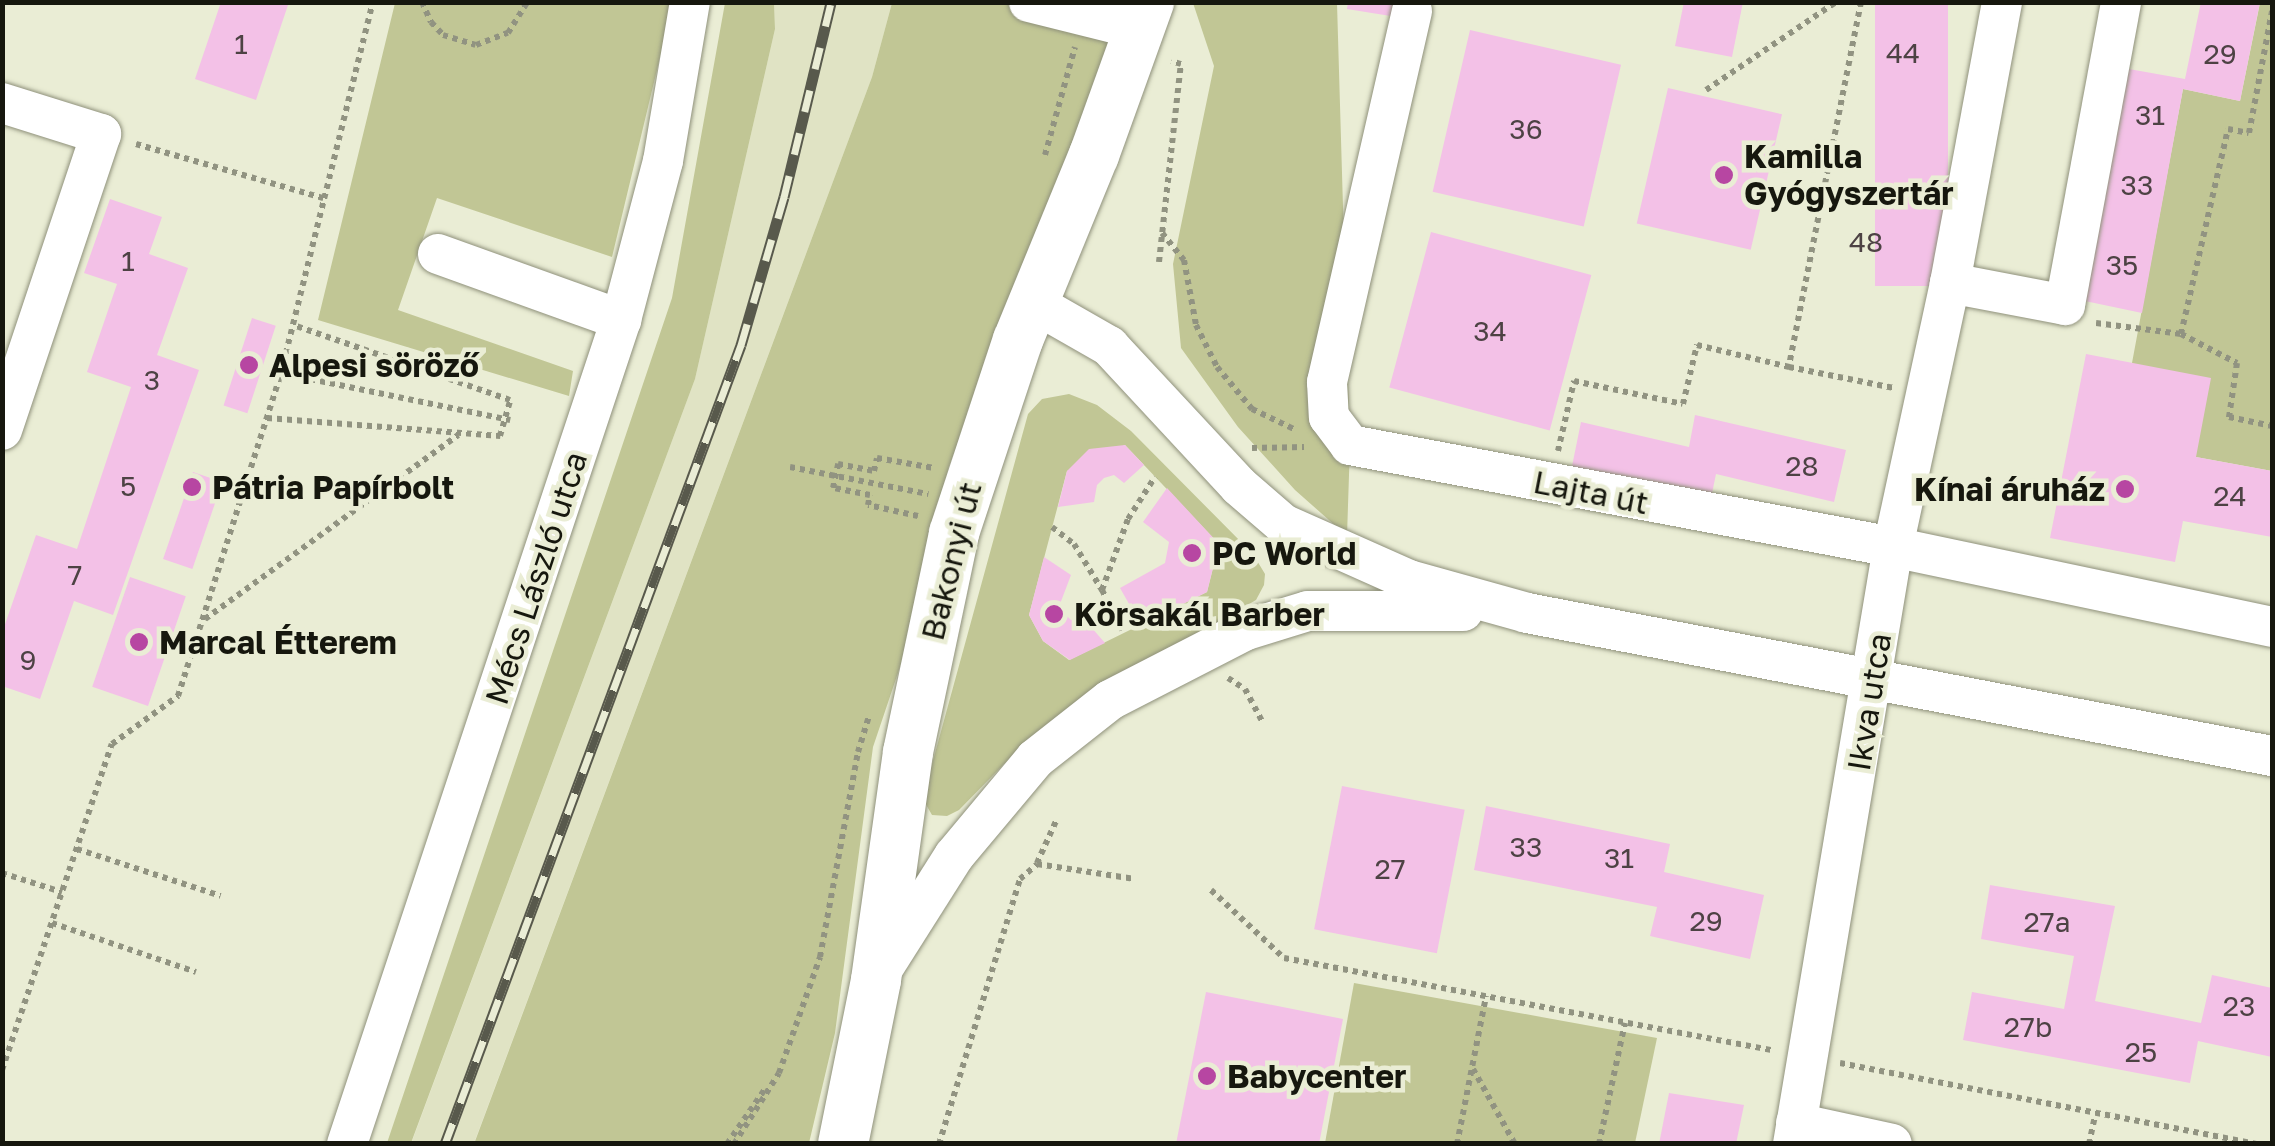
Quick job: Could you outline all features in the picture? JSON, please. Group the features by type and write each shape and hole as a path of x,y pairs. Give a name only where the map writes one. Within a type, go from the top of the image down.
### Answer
{"main road":[{"name":"Bakonyi út","path":"843,1144 876,980 908,752 945,570 979,453 1032,302 1142,27"}],"street":[{"name":"Mécs László utca","path":"346,1144 621,320 663,161 690,2"},
{"path":"1029,2 1142,27"},
{"name":"Ikva utca","path":"1892,1144 1794,1134 1894,547 1950,283 2002,2"},
{"path":"1950,283 2065,305 2121,2"},
{"path":"1350,445 1329,417 1327,382 1412,12"},
{"path":"2,103 101,134 2,430"},
{"path":"438,254 621,320"},
{"path":"1032,302 1108,346 1238,486 1282,524 1409,580 1527,613 2272,756"},
{"name":"Lajta út","path":"1350,445 1894,547 2272,628"},
{"path":"876,980 954,856 1036,759 1110,700 1246,630 1308,611 1527,613"}],"path":[{"path":"2,1070 112,744 178,696 281,373 373,2"},
{"path":"422,2 431,22 443,34 476,45 508,33 527,2"},
{"path":"1706,90 1836,2"},
{"path":"1789,368 1862,2"},
{"path":"2181,334 2228,129 2248,133 2272,11"},
{"path":"1142,27 1180,64 1159,262"},
{"path":"101,134 322,198"},
{"path":"1162,233 1184,260 1196,325 1217,367 1252,409 1286,427 1350,445"},
{"path":"2065,305 2088,322 2181,334 2237,362 2229,417 2272,426"},
{"path":"267,418 500,436 507,420 510,400 294,325"},
{"path":"1550,484 1574,381 1683,404 1697,345 1789,368 1925,394"},
{"path":"281,373 507,420"},
{"path":"202,621 459,434"},
{"path":"1237,438 1248,448 1350,445"},
{"path":"933,520 868,505 870,495 833,488 838,464 874,472 877,458 947,471"},
{"path":"790,467 929,494"},
{"path":"1102,590 1128,519 1155,477"},
{"path":"1052,527 1074,544 1124,633"},
{"path":"1212,682 1228,678 1246,689 1263,723"},
{"path":"730,1144 779,1073 820,957 858,752 875,698"},
{"path":"939,1144 1020,880 1037,864 1057,818"},
{"path":"77,849 221,896"},
{"path":"1037,864 1135,879"},
{"path":"2,873 62,892"},
{"path":"1211,890 1284,958 2256,1144"},
{"path":"52,924 196,972"},
{"path":"1457,1144 1486,996"},
{"path":"1599,1144 1625,1023"},
{"path":"1472,1068 1515,1144"},
{"path":"2088,1144 2095,1115"}],"shaded area":[{"path":"395,3 673,3 612,257 437,198 398,310 573,371 569,396 318,320"},
{"path":"725,3 774,3 775,29 695,379 411,1143 387,1143 672,298"},
{"path":"774,3 892,3 872,77 474,1143 411,1144 695,379 775,29"},
{"path":"892,3 1136,3 949,466 904,655 873,747 835,1033 809,1143 474,1144 872,77"},
{"path":"1193,3 1337,3 1350,445 1347,536 1295,490 1238,427 1181,348 1173,264 1214,66"},
{"path":"2260,3 2272,3 2272,471 2196,457 2132,363 2183,89 2240,101"},
{"path":"1069,394 1097,405 1131,431 1253,554 1265,574 1264,585 1256,600 1097,693 1004,764 959,810 947,816 932,815 924,801 926,786 1028,414 1042,399","holes":["1125,445 1219,544 1207,592 1069,660 1043,641 1029,615 1067,471"]},
{"path":"1354,983 1657,1038 1635,1143 1325,1143"}],"building":[{"path":"221,2 289,2 256,100 195,79"},
{"path":"1348,2 1405,2 1403,18 1347,9"},
{"path":"1684,2 1743,2 1732,57 1675,46"},
{"path":"1875,2 1948,2 1948,286 1875,286"},
{"path":"2201,2 2260,2 2240,101 2183,89 2142,313 2085,301 2129,69 2185,79"},
{"path":"1470,30 1621,65 1584,227 1433,192"},
{"path":"1668,88 1782,114 1751,250 1637,223"},
{"path":"110,199 162,217 149,254 188,268 157,355 199,370 113,615 74,601 40,699 2,686 2,633 36,535 77,549 131,387 87,372 117,284 84,273"},
{"path":"1431,232 1591,275 1550,430 1389,388"},
{"name":"Alpesi söröző","path":"252,318 276,326 247,413 224,405"},
{"name":"Kínai áruház","path":"2086,354 2211,378 2196,457 2272,471 2272,537 2183,521 2175,562 2050,538"},
{"path":"1695,415 1846,450 1834,502 1716,474 1710,503 1570,476 1581,422 1689,447"},
{"path":"1125,445 1144,465 1124,483 1114,475 1104,478 1097,485 1094,502 1058,507 1067,471 1089,449"},
{"path":"193,472 222,482 192,569 163,559"},
{"name":"PC World","path":"1167,488 1219,544 1207,592 1141,625 1120,588 1165,563 1169,542 1143,522"},
{"path":"1044,557 1071,575 1060,604 1064,613 1071,620 1084,619 1105,643 1070,660 1043,641 1029,615"},
{"name":"Marcal Étterem","path":"130,577 186,596 148,706 92,687"},
{"path":"1342,786 1465,810 1437,953 1314,929"},
{"path":"1486,806 1670,844 1664,872 1764,895 1750,959 1650,936 1657,907 1474,870"},
{"path":"1990,885 2115,906 2095,1001 2201,1023 2212,975 2272,988 2272,1057 2198,1041 2190,1083 1963,1040 1972,992 2064,1009 2074,956 1981,939"},
{"path":"1206,992 1343,1019 1319,1144 1176,1144"},
{"path":"1669,1093 1744,1105 1736,1144 1659,1144"}],"railway":[{"path":"445,1144 741,345 784,197 831,2"}],"place":[{"name":"Kamilla Gyógyszertár","path":"1724,175"},
{"name":"Alpesi söröző","path":"249,365"},
{"name":"Pátria Papírbolt","path":"192,487"},
{"name":"Kínai áruház","path":"2125,489"},
{"name":"PC World","path":"1192,553"},
{"name":"Körsakál Barber","path":"1054,614"},
{"name":"Marcal Étterem","path":"139,642"},
{"name":"Babycenter","path":"1207,1076"}]}
